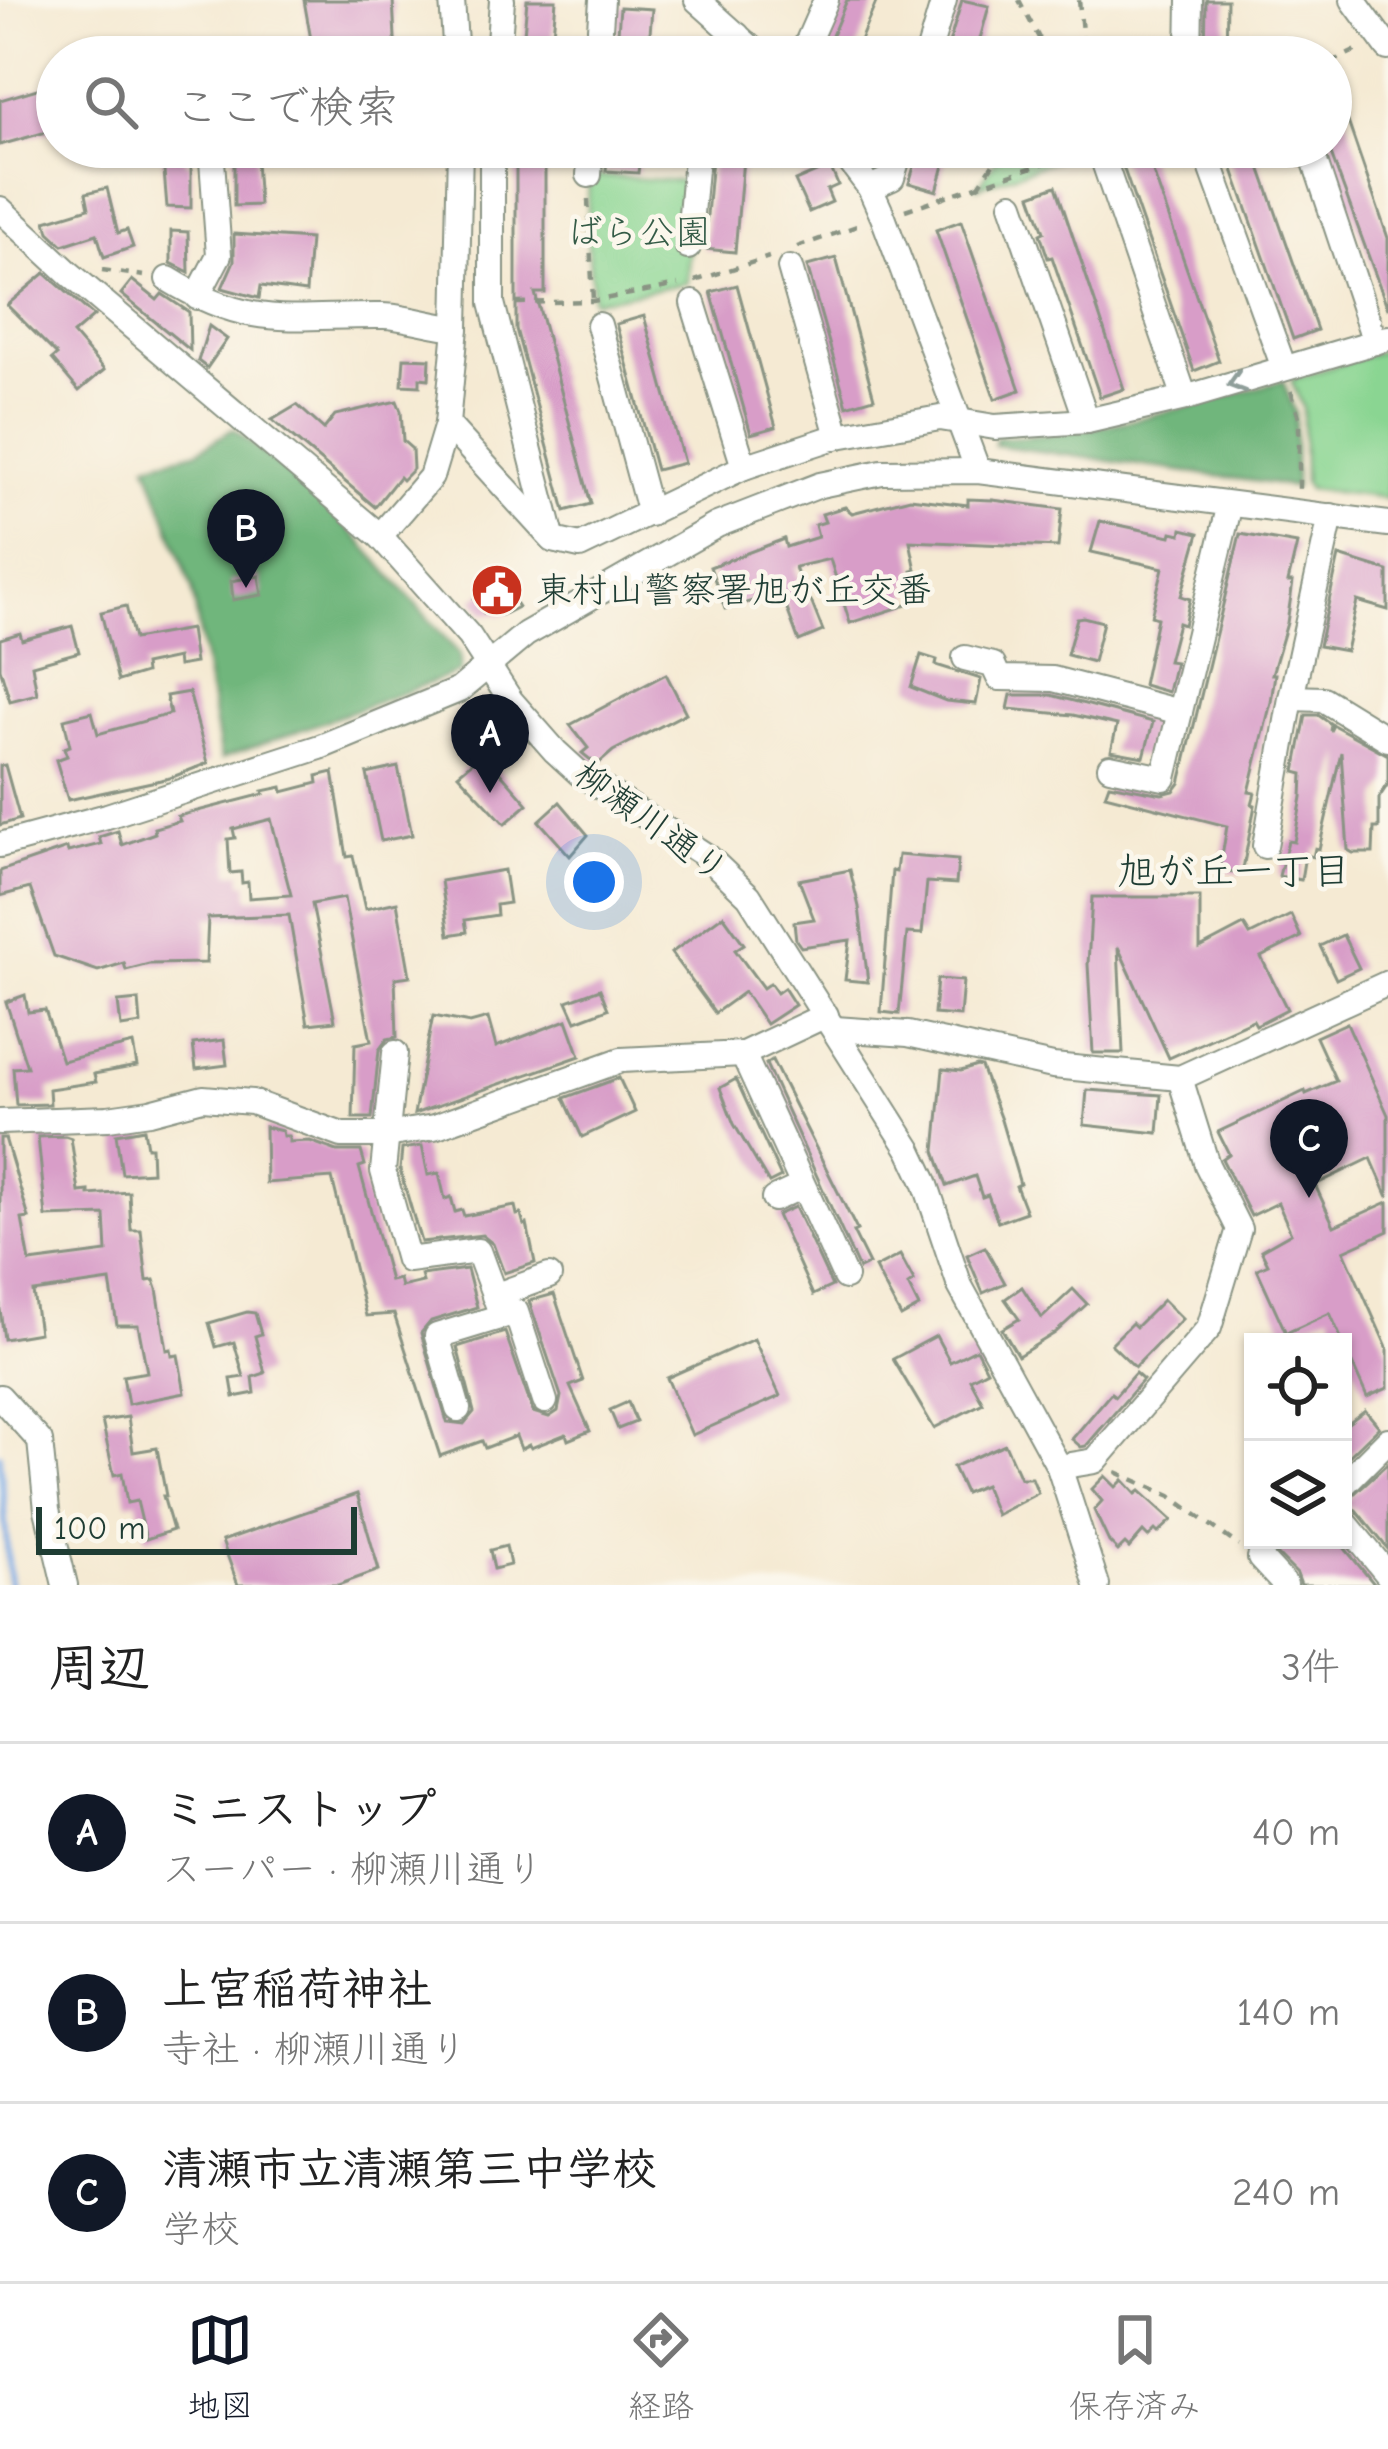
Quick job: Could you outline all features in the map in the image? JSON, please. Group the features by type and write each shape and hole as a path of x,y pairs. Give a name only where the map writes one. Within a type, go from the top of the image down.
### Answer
{"street":[{"path":"452,0 455,36"},
{"path":"499,36 502,0"},
{"path":"599,36 602,0"},
{"path":"810,36 826,0"},
{"path":"933,36 944,0"},
{"path":"1189,36 1190,0"},
{"path":"1353,0 1385,44"},
{"path":"702,2 737,35"},
{"path":"197,297 219,255 213,168"},
{"path":"380,536 431,478 447,424 456,328 460,168"},
{"path":"492,168 492,303 553,540"},
{"path":"589,176 590,168"},
{"path":"688,247 695,168"},
{"path":"855,168 883,217 978,471"},
{"path":"870,188 892,178 895,168"},
{"path":"1103,168 1185,398"},
{"path":"1212,168 1284,368"},
{"path":"447,424 553,540 580,546 744,467 838,436 940,418 995,427 1088,421 1382,340 1318,168"},
{"path":"1012,204 1088,421"},
{"name":"柳瀬川通り","path":"0,209 70,274 380,536 469,637 526,718 579,773 708,857 749,896 910,1150 926,1182 960,1286 1059,1467 1097,1585"},
{"path":"790,268 838,436"},
{"path":"167,279 197,297 242,314 308,320 389,316 422,326 456,328"},
{"path":"693,303 744,467"},
{"path":"596,313 650,514"},
{"path":"0,844 107,816 320,747 459,690 526,634 717,525 773,501 882,472 978,471 1388,524"},
{"path":"1110,767 1164,778 1230,503"},
{"path":"1265,846 1331,516"},
{"path":"965,658 993,665 999,678 1053,679 1180,712"},
{"path":"1291,698 1323,699 1388,739"},
{"path":"0,1122 108,1118 203,1098 252,1102 342,1135 386,1135 434,1127 621,1060 742,1054 831,1022 1053,1066 1180,1078 1388,982"},
{"path":"395,1053 383,1171 408,1260 478,1251 498,1306"},
{"path":"742,1054 844,1277"},
{"path":"1059,1467 1095,1461 1208,1328 1239,1229 1207,1165 1180,1078"},
{"path":"773,1198 802,1186"},
{"path":"458,1408 437,1336 549,1276"},
{"path":"498,1306 516,1312 545,1401"},
{"path":"0,1397 40,1441 47,1510 65,1585"},
{"path":"1352,1476 1388,1440"},
{"path":"1352,1531 1388,1575"},
{"path":"1260,1558 1285,1585"}],"path":[{"path":"1019,0 1039,36"},
{"path":"1078,0 1082,36"},
{"path":"1352,55 1385,44"},
{"path":"978,188 991,168"},
{"path":"492,303 596,313 883,217 1054,168"},
{"path":"589,176 587,234 596,313"},
{"path":"70,274 88,268 167,279"},
{"path":"1284,368 1299,417 1299,512"},
{"path":"1095,1461 1171,1496 1260,1558"}],"green space":[{"path":"990,168 1033,168 978,187"},
{"name":"ばら公園","path":"589,175 694,182 687,283 593,301 587,234"},
{"path":"1388,349 1388,498 1308,489 1304,483 1303,408 1291,380"},
{"path":"1283,381 1295,412 1295,487 995,445 996,438 1105,426"},
{"path":"233,429 357,537 460,655 460,672 221,759 192,588 147,464 196,452"}],"building":[{"path":"304,0 393,0 395,36 310,36"},
{"path":"527,0 556,0 553,36 524,36"},
{"path":"847,0 877,0 862,36 832,36"},
{"path":"962,0 989,6 981,36 951,36"},
{"path":"1206,0 1227,0 1226,36 1205,36"},
{"path":"620,7 652,9 650,36 618,36"},
{"path":"36,89 36,135 0,145 0,100"},
{"path":"1352,133 1388,238 1388,309 1336,168 1352,168"},
{"path":"164,168 191,168 191,208 167,207"},
{"path":"234,168 256,168 259,205 234,206"},
{"path":"516,168 545,168 545,293 535,293 591,504 565,511 516,329"},
{"path":"606,168 639,168 638,173"},
{"path":"711,168 742,168 735,252 704,249"},
{"path":"831,168 838,185 827,190 832,202 809,212 795,181"},
{"path":"914,168 943,168 937,191 909,183"},
{"path":"1123,168 1152,168 1219,361 1194,371"},
{"path":"1232,168 1260,168 1317,330 1293,339"},
{"path":"1056,186 1124,389 1100,397 1052,257 1048,258 1031,195"},
{"path":"107,188 118,233 127,230 133,247 104,257 97,234 63,245 49,232 46,221 89,208 86,193"},
{"path":"961,221 1020,390 995,399 936,230"},
{"path":"171,231 188,232 189,272 171,263"},
{"path":"234,234 310,239 306,292 261,286 259,298 222,288 234,261"},
{"path":"836,258 874,398 847,406 807,266"},
{"path":"45,273 94,316 73,334 104,370 79,391 52,359 57,355 7,305"},
{"path":"132,280 157,300 162,294 189,312 190,350 121,294"},
{"path":"737,285 776,427 751,434 711,292"},
{"path":"644,316 684,463 656,470 616,324"},
{"path":"209,326 227,339 207,368 198,361"},
{"path":"404,358 430,359 429,379 420,378 420,386 402,385"},
{"path":"397,401 403,441 412,449 413,469 402,480 399,477 375,507 272,420 297,405 324,429 335,415"},
{"path":"910,498 968,505 968,499 993,500 1062,509 1058,547 910,541 916,570 912,571 914,581 908,582 910,604 850,623 830,559 795,567 823,631 799,641 781,593 725,609 710,567 784,539 786,547 818,537 815,525 825,522 822,514 845,507 852,513"},
{"path":"1100,521 1171,536 1172,532 1181,534 1182,529 1199,533 1181,596 1190,599 1184,625 1178,623 1168,661 1175,662 1168,692 1143,685 1157,618 1151,616 1163,568 1091,552"},
{"path":"1240,534 1297,544 1288,582 1293,582 1287,623 1249,792 1255,793 1255,805 1242,874 1220,869 1227,826 1105,795 1109,784 1162,794 1174,791 1180,783"},
{"path":"1339,556 1388,571 1388,610 1357,601 1346,651 1319,646"},
{"path":"259,576 262,595 233,600 231,581"},
{"name":"東村山警察署旭が丘交番","path":"500,580 518,607 502,615 484,613 474,599"},
{"path":"126,606 134,639 190,629 195,663 178,666 177,658 144,665 145,673 118,681 101,612"},
{"path":"1077,618 1103,622 1093,662 1067,655"},
{"path":"72,626 79,652 32,665 37,694 10,701 0,668 0,639 20,633 22,640"},
{"path":"921,655 937,660 936,665 981,679 976,704 946,701 911,687"},
{"path":"666,674 686,713 613,751 597,765 582,753 588,748 570,725"},
{"path":"189,692 208,763 170,778 68,800 56,760 67,756 64,748 70,746 64,719 92,712 98,734 170,714 166,696"},
{"path":"1011,695 1051,695 1153,722 1144,757 1111,751 1117,725 1008,709"},
{"path":"1306,715 1318,715 1331,724 1330,731 1333,725 1388,755 1388,784 1379,798 1373,853 1353,853 1348,850 1341,752 1319,849 1315,848 1313,857 1305,855 1301,880 1279,876 1288,841 1294,842 1302,797 1303,774 1295,772"},
{"path":"483,753 528,804 505,824 458,774"},
{"path":"5,765 20,819 0,825 0,766"},
{"path":"398,767 412,835 381,841 367,774"},
{"path":"333,772 347,857 353,856 365,909 397,902 410,976 395,978 397,1037 387,1039 379,1050 372,1118 353,1118 355,1044 371,1041 344,898 312,904 335,1021 308,1024 289,915 208,918 206,963 149,964 126,970 124,963 98,971 54,956 30,888 0,896 0,871 67,848 68,852 101,844 99,837 118,831 122,845 180,821 178,816 263,791 282,787 283,792 318,783 317,776","holes":["271,819 291,895 249,898 248,882 242,883 241,872 230,873 228,839 235,838 233,829"]},
{"path":"560,802 588,835 570,856 539,821"},
{"path":"898,855 958,860 956,884 927,882 922,934 907,933 899,1014 881,1012 892,871 896,872"},
{"path":"504,870 509,903 496,905 497,915 465,920 467,932 449,935 441,881"},
{"path":"850,870 868,982 845,980 850,940 801,947 796,940 794,922 814,919 799,880"},
{"path":"1092,897 1200,897 1200,948 1244,925 1250,935 1291,915 1301,937 1261,957 1287,1009 1169,1058 1118,947 1123,1053 1093,1053 1088,964"},
{"path":"723,915 744,944 735,950 763,988 770,983 777,993 784,988 795,1005 766,1024 744,992 715,1013 671,953"},
{"path":"1343,935 1359,968 1336,979 1320,946"},
{"path":"937,979 963,981 960,1016 934,1014"},
{"path":"600,989 608,1009 576,1021 567,1001"},
{"path":"25,995 28,1012 45,1010 62,1061 133,1044 137,1066 94,1074 96,1082 49,1089 50,1104 16,1105 13,1068 27,1067 6,1002"},
{"path":"139,1000 141,1024 121,1027 118,1002"},
{"path":"433,1016 470,1023 488,1018 496,1047 567,1020 580,1056 414,1114"},
{"path":"1347,1023 1388,1115 1388,1197 1371,1158 1315,1185 1334,1226 1388,1202 1388,1231 1344,1251 1388,1350 1388,1388 1367,1397 1352,1363 1352,1333 1339,1333 1330,1313 1286,1333 1257,1269 1268,1264 1261,1250 1291,1233 1278,1203 1251,1216 1222,1159 1229,1154 1218,1132 1336,1081 1316,1037"},
{"path":"224,1040 227,1065 196,1069 193,1044"},
{"path":"772,1060 857,1230 853,1232 869,1264 859,1269 766,1064"},
{"path":"977,1066 1001,1120 1026,1212 998,1222 975,1176 947,1186 935,1151 943,1069"},
{"path":"619,1078 635,1112 582,1137 564,1098"},
{"path":"736,1079 781,1177 769,1183 734,1124 720,1088"},
{"path":"1087,1090 1161,1095 1158,1133 1084,1125"},
{"path":"265,1127 282,1131 289,1142 361,1151 365,1165 359,1167 390,1281 399,1279 401,1287 423,1282 421,1275 467,1269 477,1307 431,1321 421,1333 447,1422 464,1424 474,1412 457,1347 505,1332 533,1412 549,1417 558,1411 561,1396 529,1301 554,1294 583,1381 570,1386 590,1431 521,1449 516,1436 485,1448 482,1441 440,1456 394,1314 366,1316 332,1178 266,1183"},
{"path":"144,1129 152,1172 122,1174 116,1134"},
{"path":"38,1137 71,1138 79,1192 129,1192 131,1230 141,1230 147,1281 154,1280 167,1350 178,1355 185,1393 128,1404 123,1376 147,1372 138,1325 117,1325 110,1281 33,1292 39,1333 4,1339 0,1138 5,1138 29,1218 22,1219 30,1262 107,1252 105,1215 46,1217"},
{"path":"422,1146 428,1175 439,1173 445,1199 451,1197 455,1212 462,1210 464,1216 515,1206 527,1224 535,1263 504,1273 493,1244 482,1235 421,1242 400,1170 402,1149"},
{"path":"795,1207 832,1286 813,1295 777,1215"},
{"path":"985,1247 1005,1283 983,1293 967,1255"},
{"path":"900,1255 914,1281 908,1285 919,1307 901,1317 875,1268"},
{"path":"1022,1287 1042,1318 1073,1289 1087,1304 1055,1333 1018,1356 1002,1329 1019,1319 1005,1299"},
{"path":"1163,1300 1182,1319 1135,1367 1111,1344"},
{"path":"255,1313 261,1334 255,1336 265,1373 253,1377 255,1393 234,1397 231,1379 244,1377 234,1342 216,1347 209,1323"},
{"path":"936,1336 950,1362 976,1349 987,1370 970,1379 983,1403 934,1428 893,1359"},
{"path":"754,1339 780,1396 692,1435 667,1378"},
{"path":"1135,1373 1143,1380 1081,1447 1072,1439"},
{"path":"628,1402 636,1422 618,1429 610,1410"},
{"path":"1365,1410 1379,1427 1352,1453 1352,1441 1352,1420"},
{"path":"128,1417 133,1452 157,1448 173,1530 146,1539 137,1501 127,1503 122,1473 114,1475 102,1421"},
{"path":"1005,1444 1020,1478 1032,1478 1038,1493 996,1515 984,1485 965,1493 953,1467"},
{"path":"1388,1463 1388,1549 1352,1508 1352,1496"},
{"path":"1105,1476 1116,1487 1123,1480 1136,1494 1140,1491 1172,1520 1158,1533 1155,1530 1148,1537 1143,1532 1129,1548 1125,1544 1118,1551 1094,1510 1102,1501 1092,1489"},
{"path":"357,1494 379,1570 338,1585 238,1585 222,1541"},
{"path":"506,1546 510,1565 494,1569 490,1550"},
{"path":"1272,1549 1345,1549 1375,1585 1301,1585 1297,1574"}],"waterway":[{"path":"0,1455 10,1585"}],"place":[{"name":"上宮稲荷神社","path":"246,588"},
{"name":"東村山警察署旭が丘交番","path":"497,590"},
{"name":"ミニストップ","path":"490,793"},
{"name":"清瀬市立清瀬第三中学校","path":"1309,1198"}],"district":[{"name":"旭が丘一丁目","path":"1234,871"}]}
